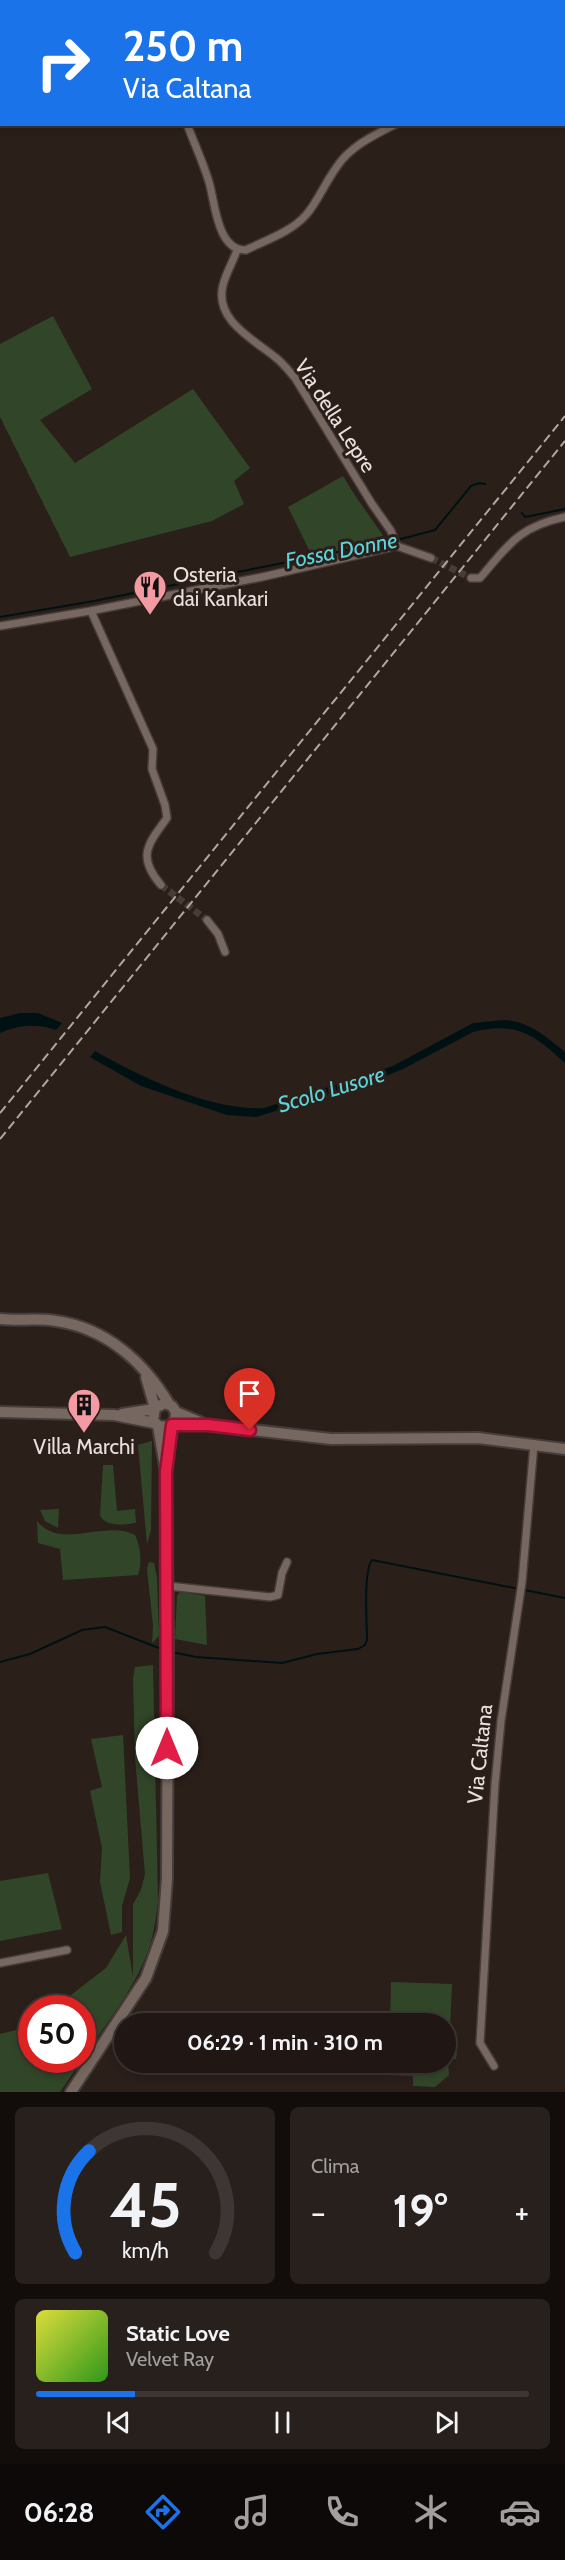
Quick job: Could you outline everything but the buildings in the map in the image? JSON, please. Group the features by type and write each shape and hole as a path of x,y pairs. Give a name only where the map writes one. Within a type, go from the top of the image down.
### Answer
{"main road":[{"path":"0,1320 55,1320 92,1330 115,1344 154,1383 172,1408 173,1424 166,1472 167,1879 163,1931 155,1957 141,1986 71,2092"},
{"path":"145,1374 154,1409 152,1418 156,1424 166,1472"},
{"path":"0,1412 114,1415 154,1409 161,1404 208,1425"},
{"path":"114,1415 165,1428 173,1424 208,1425 331,1439 478,1438 565,1449"}],"street":[{"path":"188,126 209,183 213,210 218,223 231,246 237,250 246,250 293,226 306,216 337,166 348,154 392,126"},
{"name":"Via della Lepre","path":"237,250 222,287 223,303 229,317 237,329 278,360 295,378 397,544"},
{"path":"471,578 480,578 517,535 536,525 565,517"},
{"path":"0,626 91,611 262,577 397,544 431,558"},
{"path":"91,611 153,749 152,769 167,818 154,836 145,855 150,872 162,885"},
{"path":"207,920 218,934 225,952"},
{"name":"Via Caltana","path":"494,2066 480,2043 480,2036 495,1784 501,1721 522,1582 534,1444"},
{"path":"168,1586 270,1597 278,1595 282,1573 287,1562"},
{"path":"0,1964 67,1950"}],"green space":[{"path":"53,316 92,389 40,420 75,463 193,389 250,468 234,481 244,504 212,521 70,557 0,417 0,344"},
{"path":"343,476 389,544 314,560 288,507"},
{"path":"152,1441 151,1530 147,1544 138,1445"},
{"path":"103,1465 113,1465 117,1511 135,1509 136,1523 121,1525 102,1519 100,1515"},
{"path":"59,1509 58,1528 45,1521 40,1510"},
{"path":"37,1521 47,1530 58,1534 110,1530 135,1535 140,1555 138,1575 63,1580 60,1549 38,1543"},
{"path":"149,1562 154,1563 157,1578 159,1636 152,1643 153,1626 147,1569"},
{"path":"180,1592 205,1596 207,1645 175,1639 177,1596"},
{"path":"153,1665 158,1901 152,1939 142,1965 135,1980 96,2039 96,1995 71,1995 106,1968 126,1935 133,1977 133,1904 141,1890 145,1874 135,1758 133,1679 135,1667"},
{"path":"123,1735 130,1878 122,1906 122,1932 111,1935 100,1882 102,1848 90,1791 102,1787 91,1739"},
{"path":"48,1873 62,1929 0,1941 0,1881"},
{"path":"391,1982 452,1984 451,2013 390,2013"},
{"path":"18,2028 18,2073 73,2073 60,2092 0,2092 0,2034"},
{"path":"387,2073 449,2073 449,2075 435,2087 413,2086 413,2076 387,2075"}],"water":[{"path":"20,1013 38,1013 62,1023 56,1030 42,1026 28,1026 0,1033 0,1018"},
{"name":"Scolo Lusore","path":"505,1020 530,1027 544,1036 565,1052 565,1063 544,1045 524,1033 501,1028 488,1029 473,1032 403,1069 373,1081 256,1117 227,1115 141,1086 90,1057 95,1051 154,1081 199,1098 221,1104 264,1108 393,1066 473,1023"}],"waterway":[{"name":"Fossa Donne","path":"397,540 435,530 471,486 479,483 485,484"},
{"name":"Fossa Donne","path":"522,513 525,517 565,509"},
{"name":"Fossa Donne","path":"0,617 94,601 392,541"},
{"path":"172,1652 196,1657 282,1663 317,1654 358,1649 365,1645 367,1640 366,1586 372,1560 565,1598"},
{"path":"0,1662 30,1654 82,1630 105,1627 164,1650"}],"tunnel":[{"path":"431,558 471,578"},
{"path":"161,885 207,920"}],"railway":[{"path":"0,1113 565,416"},
{"path":"0,1139 565,441"}],"place":[{"name":"Osteria dai Kankari","path":"150,616"},
{"name":"Villa Marchi","path":"84,1434"}],"route":[{"path":"167,1748 166,1472 172,1440 172,1425 208,1425 250,1430"}]}
